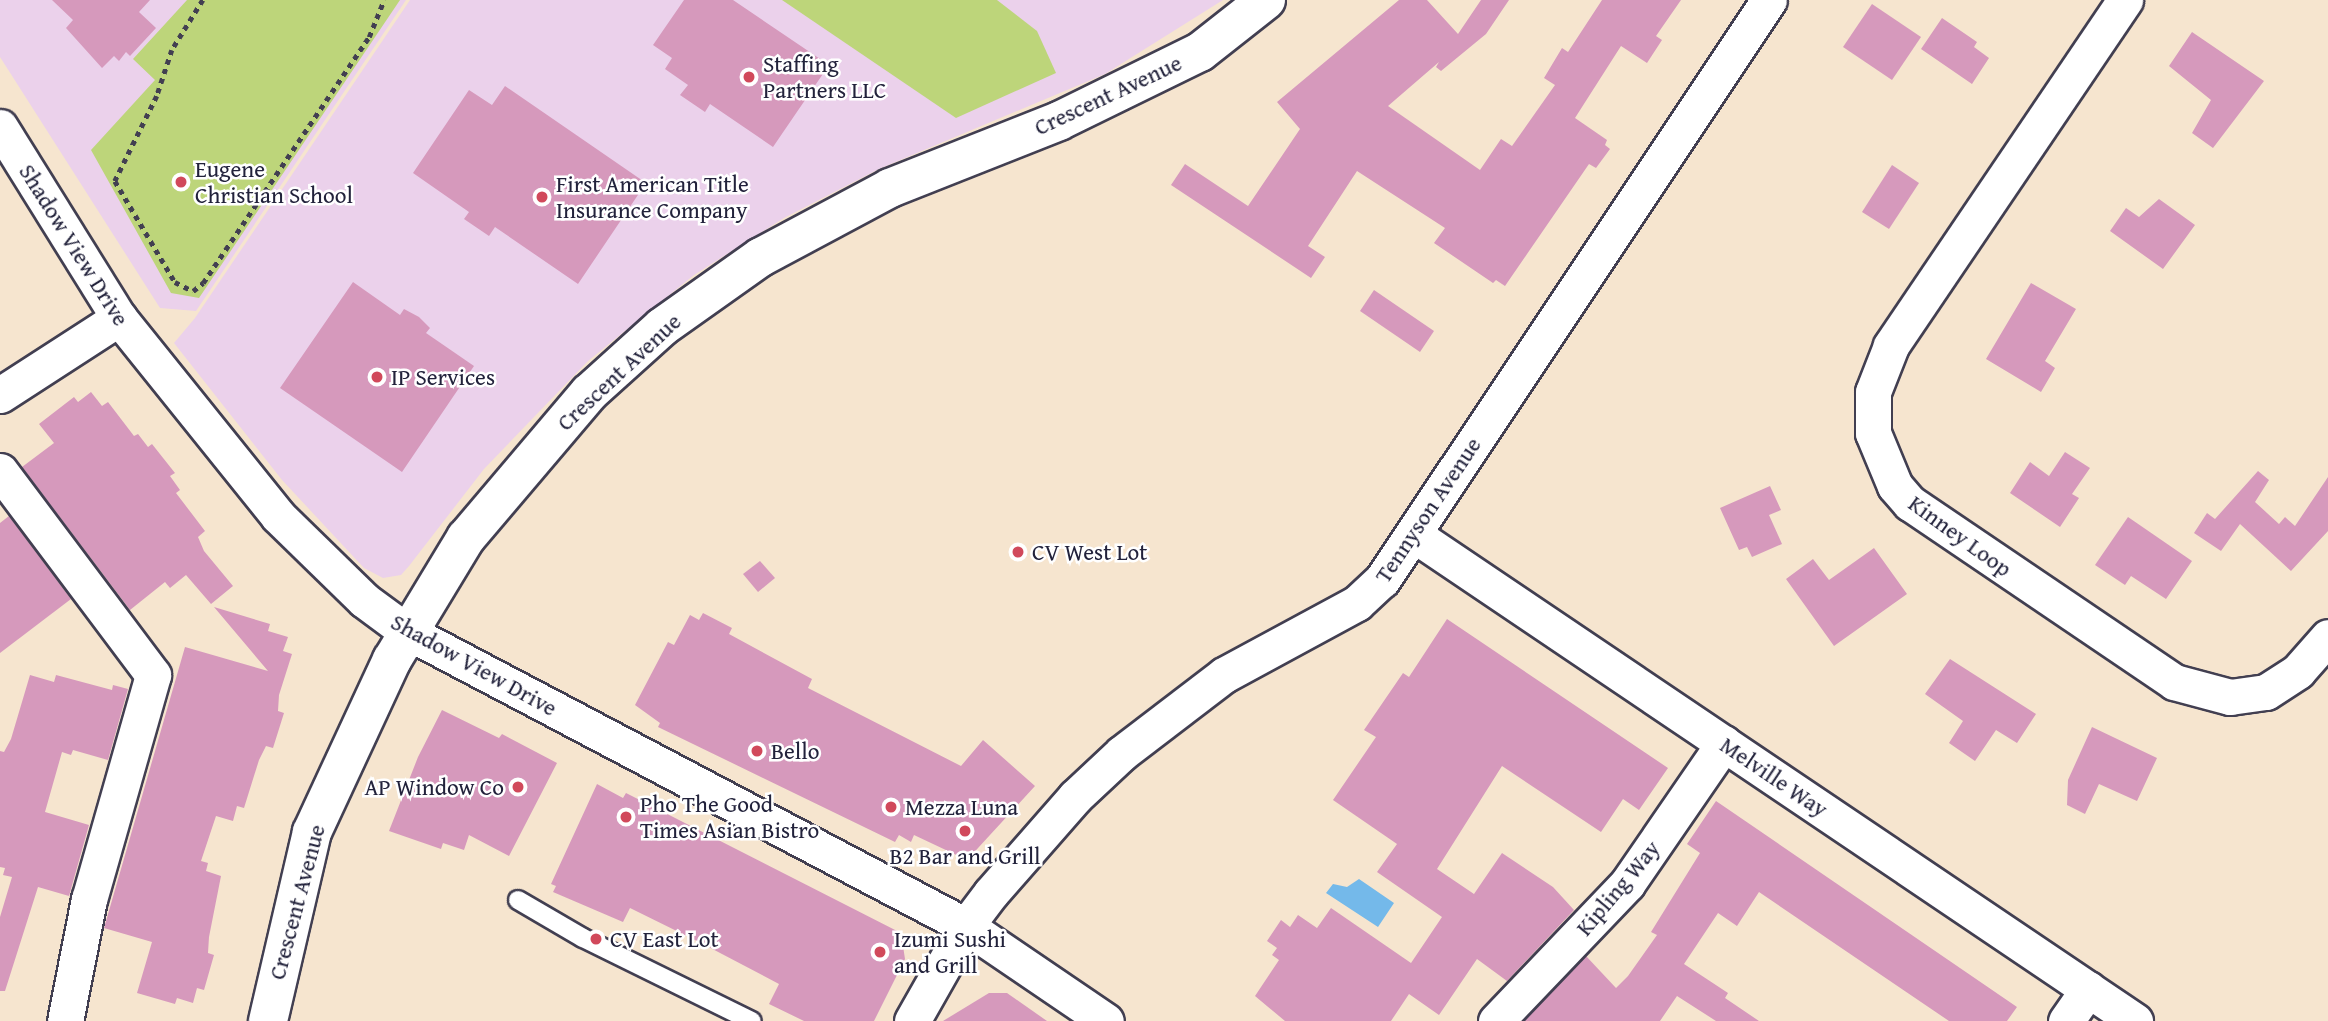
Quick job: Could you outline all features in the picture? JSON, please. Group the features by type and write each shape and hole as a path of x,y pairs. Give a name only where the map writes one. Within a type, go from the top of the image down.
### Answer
{"street":[{"name":"Crescent Avenue","path":"268,1021 312,832 406,631 466,538 560,425 622,362 700,298 772,251 890,188 1059,121 1199,52 1266,0"},
{"name":"Tennyson Avenue","path":"912,1021 966,926 1024,853 1122,753 1224,675 1357,603 1382,580 1769,0"},
{"name":"Kinney Loop","path":"2125,0 1891,346 1873,392 1873,433 1895,486 1910,503 2174,682 2230,697 2266,692 2298,671 2328,637"},
{"name":"Shadow View Drive","path":"0,127 119,318 278,516 364,600 406,631 966,926 1106,1021"},
{"path":"0,395 119,318"},
{"path":"0,471 153,675 89,899 65,1021"},
{"name":"Melville Way","path":"1413,534 2135,1021"},
{"name":"Kipling Way","path":"1496,1021 1620,891 1724,743"},
{"path":"2066,1021 2088,989"}],"lane":[{"path":"518,900 583,938 752,1021"}],"path":[{"path":"203,0 172,50 157,96 115,181 175,282 193,291 203,283 369,37 384,0"}],"shaded area":[{"name":"Eugene Christian School","path":"0,0 406,0 196,311 160,308 0,57"},
{"path":"410,0 1223,0 1105,74 879,169 784,218 694,275 588,361 484,469 401,575 383,578 364,568 282,480 174,343 195,318"}],"green space":[{"name":"Eugene Christian School","path":"187,0 400,0 199,298 171,293 91,150 155,80 133,59"},
{"path":"782,0 997,0 1037,31 1056,73 956,118"}],"water":[{"path":"1359,879 1394,903 1378,927 1326,893 1333,884 1347,887"}],"building":[{"path":"52,0 150,0 139,12 156,28 130,56 126,52 119,61 114,56 102,68 66,28 73,20"},
{"name":"Staffing Partners LLC","path":"684,0 733,0 829,65 773,147 710,104 705,112 680,95 688,85 665,69 672,58 653,45"},
{"path":"1399,0 1427,0 1458,34 1481,0 1509,0 1486,34 1441,71 1436,67 1439,62 1388,106 1480,170 1501,139 1512,146 1555,85 1544,78 1562,48 1568,52 1602,0 1681,0 1656,36 1662,40 1647,63 1621,46 1575,118 1607,140 1605,145 1610,149 1596,168 1589,164 1505,286 1496,280 1493,283 1434,243 1445,228 1357,171 1308,246 1325,257 1311,278 1171,185 1185,164 1248,206 1300,129 1277,102"},
{"path":"1872,4 1921,37 1892,80 1843,47"},
{"path":"1942,18 1977,42 1974,47 1989,58 1972,84 1921,49"},
{"path":"2192,32 2264,81 2213,148 2192,133 2211,100 2169,66"},
{"name":"First American Title Insurance Company","path":"505,86 646,183 578,284 495,227 489,236 464,219 469,212 413,173 469,90 492,105"},
{"path":"1892,165 1919,183 1889,229 1862,212"},
{"path":"2159,199 2195,225 2163,269 2110,231 2126,208 2139,217"},
{"name":"IP Services","path":"353,282 400,315 404,309 419,317 430,328 426,333 474,366 402,472 280,388"},
{"path":"2031,283 2076,309 2045,361 2055,368 2041,392 1986,359"},
{"path":"1374,290 1434,331 1420,352 1360,311"},
{"path":"91,392 102,406 108,402 134,436 138,434 148,447 152,444 175,473 170,476 180,490 176,493 205,531 198,537 204,551 233,586 211,604 186,575 170,588 165,582 130,610 22,467 54,443 39,424 74,397 78,402"},
{"path":"2065,452 2090,468 2072,494 2079,498 2060,527 2010,493 2030,462 2049,476"},
{"path":"2258,471 2269,480 2255,502 2279,524 2285,517 2295,526 2328,477 2328,531 2291,571 2240,524 2221,551 2194,533 2207,513 2215,519"},
{"path":"1770,486 1781,510 1769,515 1782,544 1752,557 1747,547 1739,550 1720,508"},
{"path":"9,516 71,599 0,653 0,523"},
{"path":"2128,517 2192,561 2166,599 2131,576 2125,585 2095,565"},
{"path":"1874,548 1907,594 1834,646 1786,579 1813,559 1829,580"},
{"path":"760,561 775,578 758,592 743,574"},
{"path":"214,607 270,624 268,631 288,637 283,651 292,654 279,695 278,711 284,713 273,748 266,746 259,760 244,808 237,806 233,821 216,816 201,861 208,863 206,871 221,876 209,937 208,953 214,955 204,990 197,988 193,1003 177,998 175,1004 137,993 152,942 104,928 185,647 268,671"},
{"path":"703,613 732,628 729,634 812,679 808,688 961,766 983,740 1035,786 967,860 914,835 911,842 899,835 895,842 658,727 660,723 635,705 668,642 674,645 690,615 699,620"},
{"path":"1447,619 1668,768 1639,810 1623,799 1601,832 1502,766 1437,869 1474,894 1502,853 1553,887 1574,910 1507,981 1477,959 1439,1015 1409,994 1391,1021 1285,1021 1255,996 1279,960 1272,955 1277,948 1267,941 1281,920 1290,927 1298,915 1317,928 1331,908 1411,963 1442,917 1377,872 1397,844 1333,800 1376,737 1364,730 1403,673 1409,677"},
{"path":"1950,659 2036,714 2017,743 1996,730 1975,761 1949,743 1963,721 1925,694"},
{"path":"30,675 54,682 56,675 112,690 113,685 128,689 108,760 73,750 71,755 62,752 45,812 89,825 69,896 38,887 5,991 0,991 0,917 12,877 3,875 5,868 0,867 0,751 4,752 11,739"},
{"path":"442,710 499,738 502,734 557,763 509,856 469,835 464,850 443,843 441,849 389,831 418,757"},
{"path":"2092,727 2157,758 2137,801 2099,784 2085,814 2067,805 2068,780"},
{"path":"597,784 623,798 626,793 901,933 905,959 874,1021 804,1021 769,1004 779,984 701,943 630,908 623,922 553,892 556,886 551,884"},
{"path":"1716,801 2017,1007 2007,1021 1949,1021 1759,892 1737,926 1718,913 1684,964 1728,993 1725,998 1759,1021 1716,1021 1677,996 1660,1021 1524,1021 1586,956 1616,988 1628,976 1657,935 1651,932 1700,853 1687,844"},
{"path":"989,993 1007,993 1047,1021 943,1021"}],"place":[{"name":"Staffing Partners LLC","path":"749,77"},
{"name":"Eugene Christian School","path":"181,182"},
{"name":"First American Title Insurance Company","path":"542,197"},
{"name":"IP Services","path":"377,377"},
{"name":"CV West Lot","path":"1018,552"},
{"name":"Bello","path":"757,751"},
{"name":"AP Window Co","path":"518,787"},
{"name":"Mezza Luna","path":"891,807"},
{"name":"Pho The Good Times Asian Bistro","path":"626,817"},
{"name":"B2 Bar and Grill","path":"965,831"},
{"name":"CV East Lot","path":"596,939"},
{"name":"Izumi Sushi and Grill","path":"880,952"}]}
